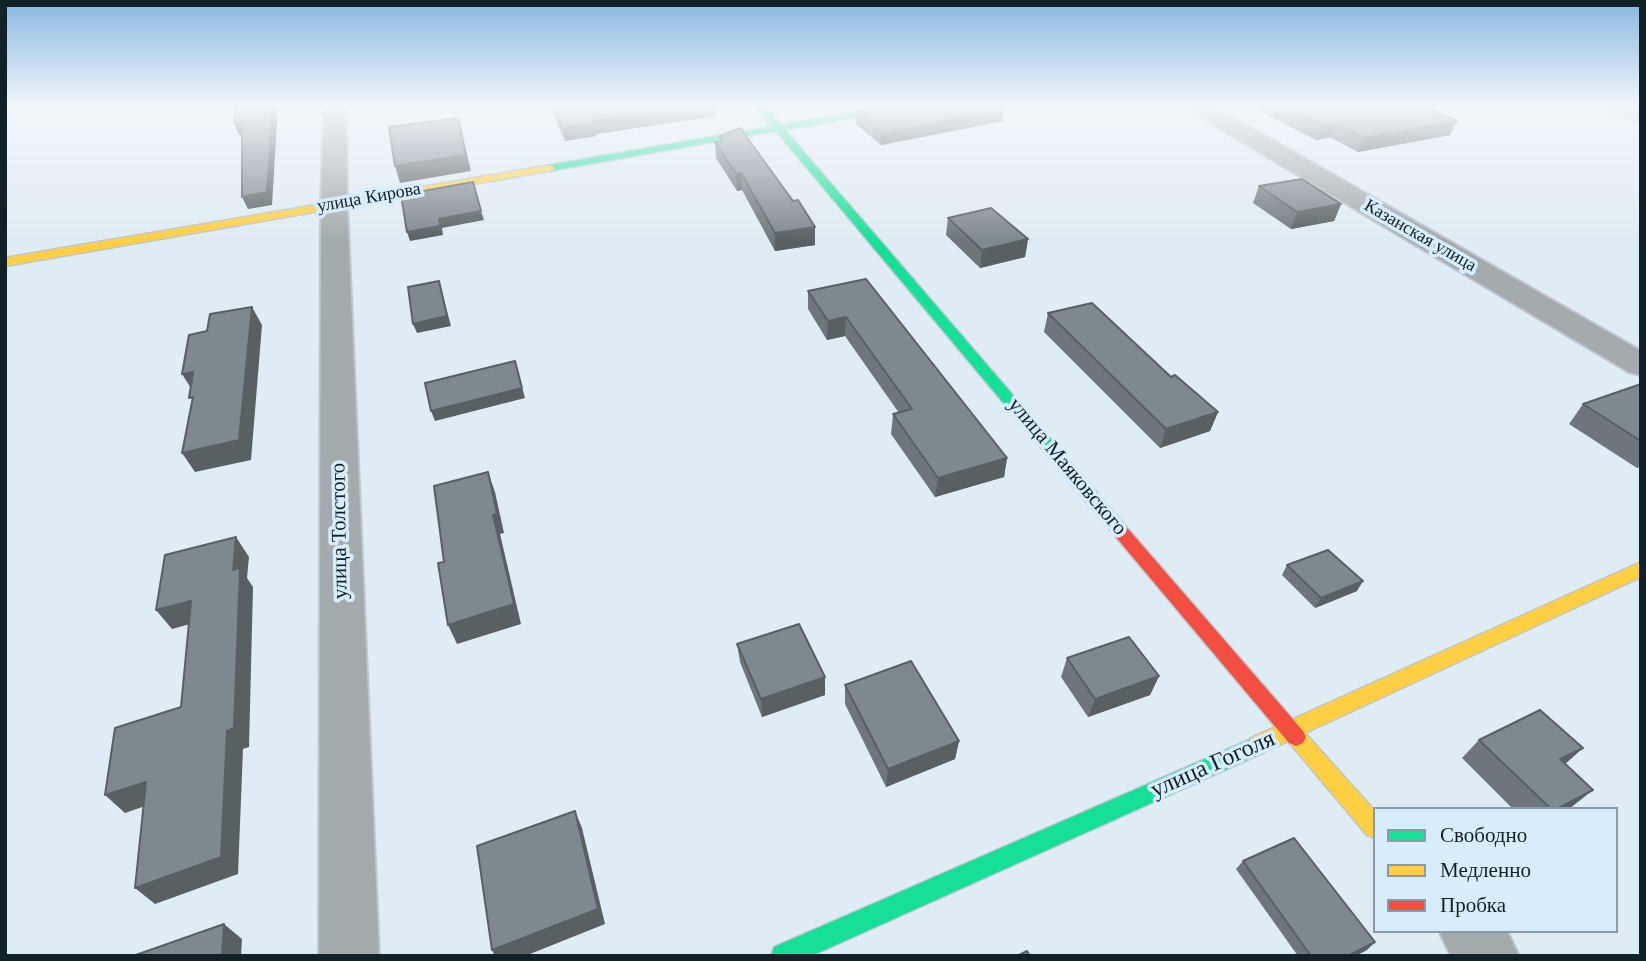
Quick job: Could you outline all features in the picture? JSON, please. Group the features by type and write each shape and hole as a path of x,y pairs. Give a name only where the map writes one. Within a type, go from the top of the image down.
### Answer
{"street":[{"name":"улица Толстого","path":"335,152 349,956"},
{"name":"улица Кирова","path":"5,262 635,152"},
{"name":"улица Маяковского","path":"800,152 1290,731 1373,825"},
{"name":"Казанская улица","path":"1277,152 1641,365"},
{"name":"улица Гоголя","path":"783,956 1290,731 1641,569"},
{"path":"1470,933 1489,956"}],"building":[{"path":"242,152 270,152 267,192 242,197"},
{"path":"393,152 465,152 466,155 395,166"},
{"path":"721,152 757,152 793,201 798,200 815,227 775,233 741,173 736,174"},
{"path":"1302,179 1341,204 1297,212 1259,186"},
{"path":"473,182 481,211 439,219 440,226 407,232 401,195"},
{"path":"991,208 1028,239 982,250 948,218"},
{"path":"866,279 1007,458 938,478 893,414 912,409 846,317 828,321 808,291"},
{"path":"439,281 447,316 413,324 408,287"},
{"path":"1092,303 1171,377 1175,375 1218,412 1166,429 1048,313"},
{"path":"252,307 239,440 182,453 193,397 189,398 193,372 182,374 189,335 207,331 210,314"},
{"path":"515,361 522,388 431,411 425,383"},
{"path":"1641,384 1641,441 1583,404"},
{"path":"488,472 497,514 493,515 514,604 448,625 438,563 444,562 434,486"},
{"path":"236,537 233,570 240,568 234,728 227,731 221,857 135,888 146,782 105,795 115,728 181,707 191,601 156,610 165,555"},
{"path":"1328,550 1363,581 1321,598 1287,565"},
{"path":"799,624 825,677 761,699 737,644"},
{"path":"1129,637 1159,676 1095,699 1067,658"},
{"path":"911,661 959,741 888,769 845,685"},
{"path":"1540,710 1583,748 1560,759 1593,790 1561,807 1549,807 1479,740"},
{"path":"575,811 598,909 492,950 477,846"},
{"path":"1294,838 1375,942 1348,956 1311,956 1243,861"},
{"path":"224,924 222,956 133,956"},
{"path":"1027,951 1030,956 1017,956"}],"traffic: fast":[{"path":"550,168 642,152"},
{"path":"799,152 1116,526"},
{"path":"783,956 1258,745"}],"traffic: slow":[{"path":"5,262 550,168"},
{"path":"1258,745 1641,569"},
{"path":"1296,737 1373,825"}],"traffic: jam":[{"path":"1116,526 1296,737"}]}
